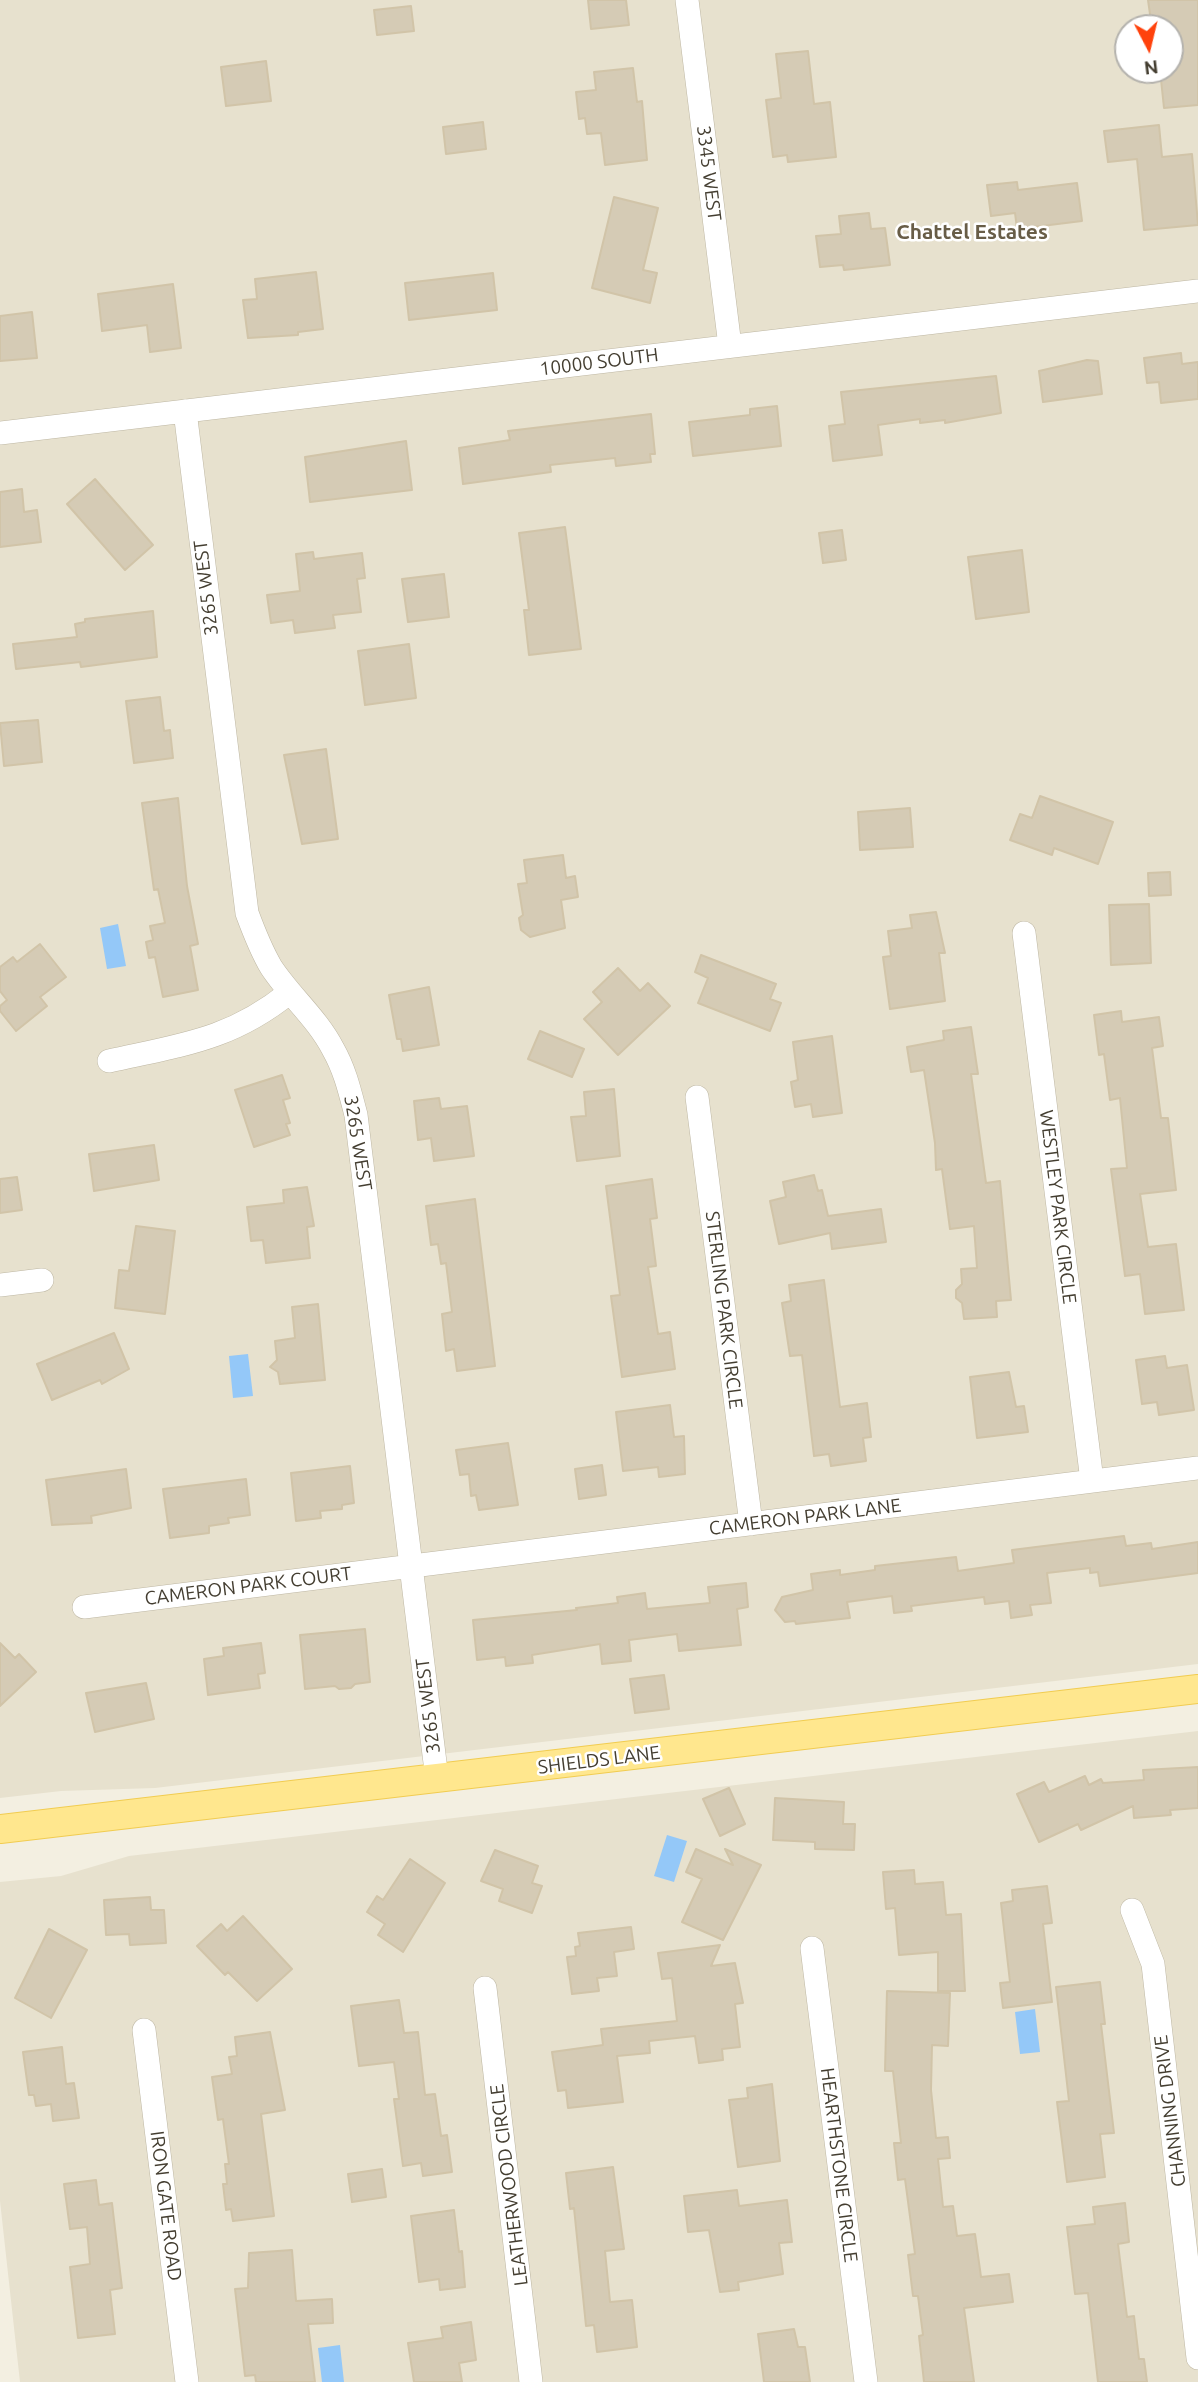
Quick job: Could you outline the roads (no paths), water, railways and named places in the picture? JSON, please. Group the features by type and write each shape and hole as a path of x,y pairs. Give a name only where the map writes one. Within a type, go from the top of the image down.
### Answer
{"main road":[{"name":"SHIELDS LANE","path":"0,1829 1198,1689"}],"street":[{"name":"3345 WEST","path":"687,0 730,346"},
{"name":"10000 SOUTH","path":"0,433 1198,291"},
{"name":"3265 WEST","path":"185,411 247,913 262,950 290,992 314,1018 333,1048 348,1080 356,1115 437,1779"},
{"name":"WESTLEY PARK CIRCLE","path":"1024,933 1092,1481"},
{"path":"109,1061 229,1032 251,1021 290,992"},
{"name":"STERLING PARK CIRCLE","path":"697,1097 751,1524"},
{"path":"0,1285 42,1280"},
{"name":"CAMERON PARK LANE","path":"412,1566 1198,1468"},
{"name":"CAMERON PARK COURT","path":"84,1607 412,1566"},
{"name":"CHANNING DRIVE","path":"1132,1910 1145,1937 1153,1964 1198,2358"},
{"name":"HEARTHSTONE CIRCLE","path":"812,1948 866,2382"},
{"name":"LEATHERWOOD CIRCLE","path":"485,1988 531,2382"},
{"name":"IRON GATE ROAD","path":"144,2030 187,2382"}],"water":[{"path":"118,924 126,966 107,969 100,928"},
{"path":"248,1354 253,1396 233,1398 229,1356"},
{"path":"667,1835 687,1841 674,1882 654,1876"},
{"path":"1035,2009 1040,2052 1020,2054 1015,2012"},
{"path":"340,2345 344,2382 322,2382 318,2348"}],"district":[{"name":"Chattel Estates","path":"972,232"}]}
